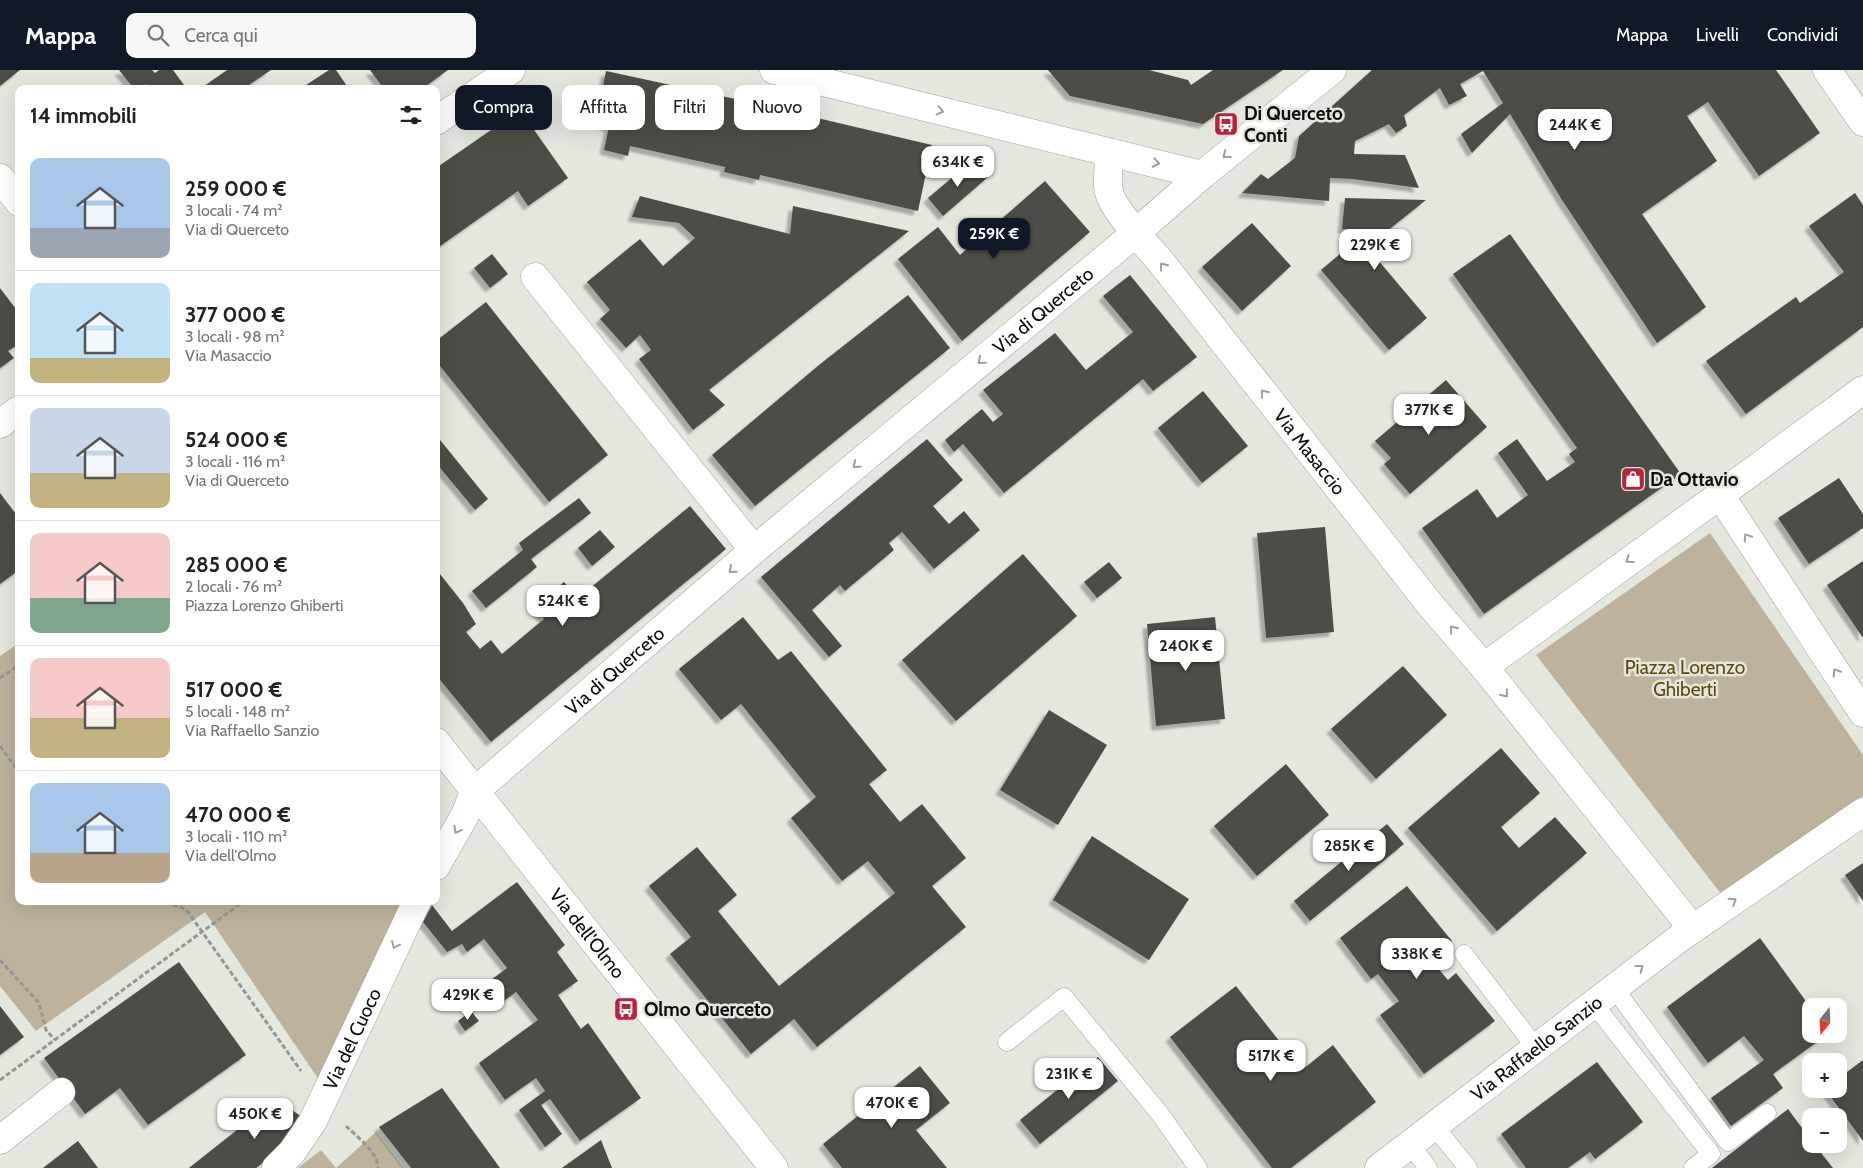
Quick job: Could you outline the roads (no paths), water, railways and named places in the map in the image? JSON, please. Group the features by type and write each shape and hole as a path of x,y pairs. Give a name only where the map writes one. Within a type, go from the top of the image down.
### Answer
{"street":[{"path":"440,118 511,70"},
{"path":"774,70 1202,175"},
{"path":"1827,70 1863,122"},
{"name":"Via di Querceto","path":"474,792 754,550 1329,71"},
{"name":"Via Masaccio","path":"1110,153 1108,186 1111,199 1122,215 1432,607 1484,667"},
{"path":"0,178 15,197"},
{"path":"535,277 754,550"},
{"path":"1863,390 1484,667 1692,929 1863,812"},
{"path":"0,424 15,413"},
{"path":"1720,495 1863,713"},
{"name":"Via dell'Olmo","path":"440,747 774,1168"},
{"path":"440,859 465,815 474,792"},
{"name":"Via del Cuoco","path":"276,1168 292,1152 313,1120 414,905"},
{"name":"Via Raffaello Sanzio","path":"1379,1168 1692,929"},
{"path":"0,1140 61,1092"}],"lane":[{"path":"1464,954 1536,1048"},
{"path":"1604,996 1728,1142 1767,1113"},
{"path":"1604,996 1711,1154 1693,1168"},
{"path":"1007,1042 1064,997 1160,1114 1198,1168"},
{"path":"1434,1126 1468,1168"},
{"path":"1410,1144 1428,1168"}],"place":[{"name":"Di Querceto Conti","path":"1226,124"},
{"name":"Da Ottavio","path":"1633,479"},
{"name":"Olmo Querceto","path":"626,1009"}],"park label":[{"name":"Piazza Lorenzo Ghiberti","path":"1685,678"}]}
